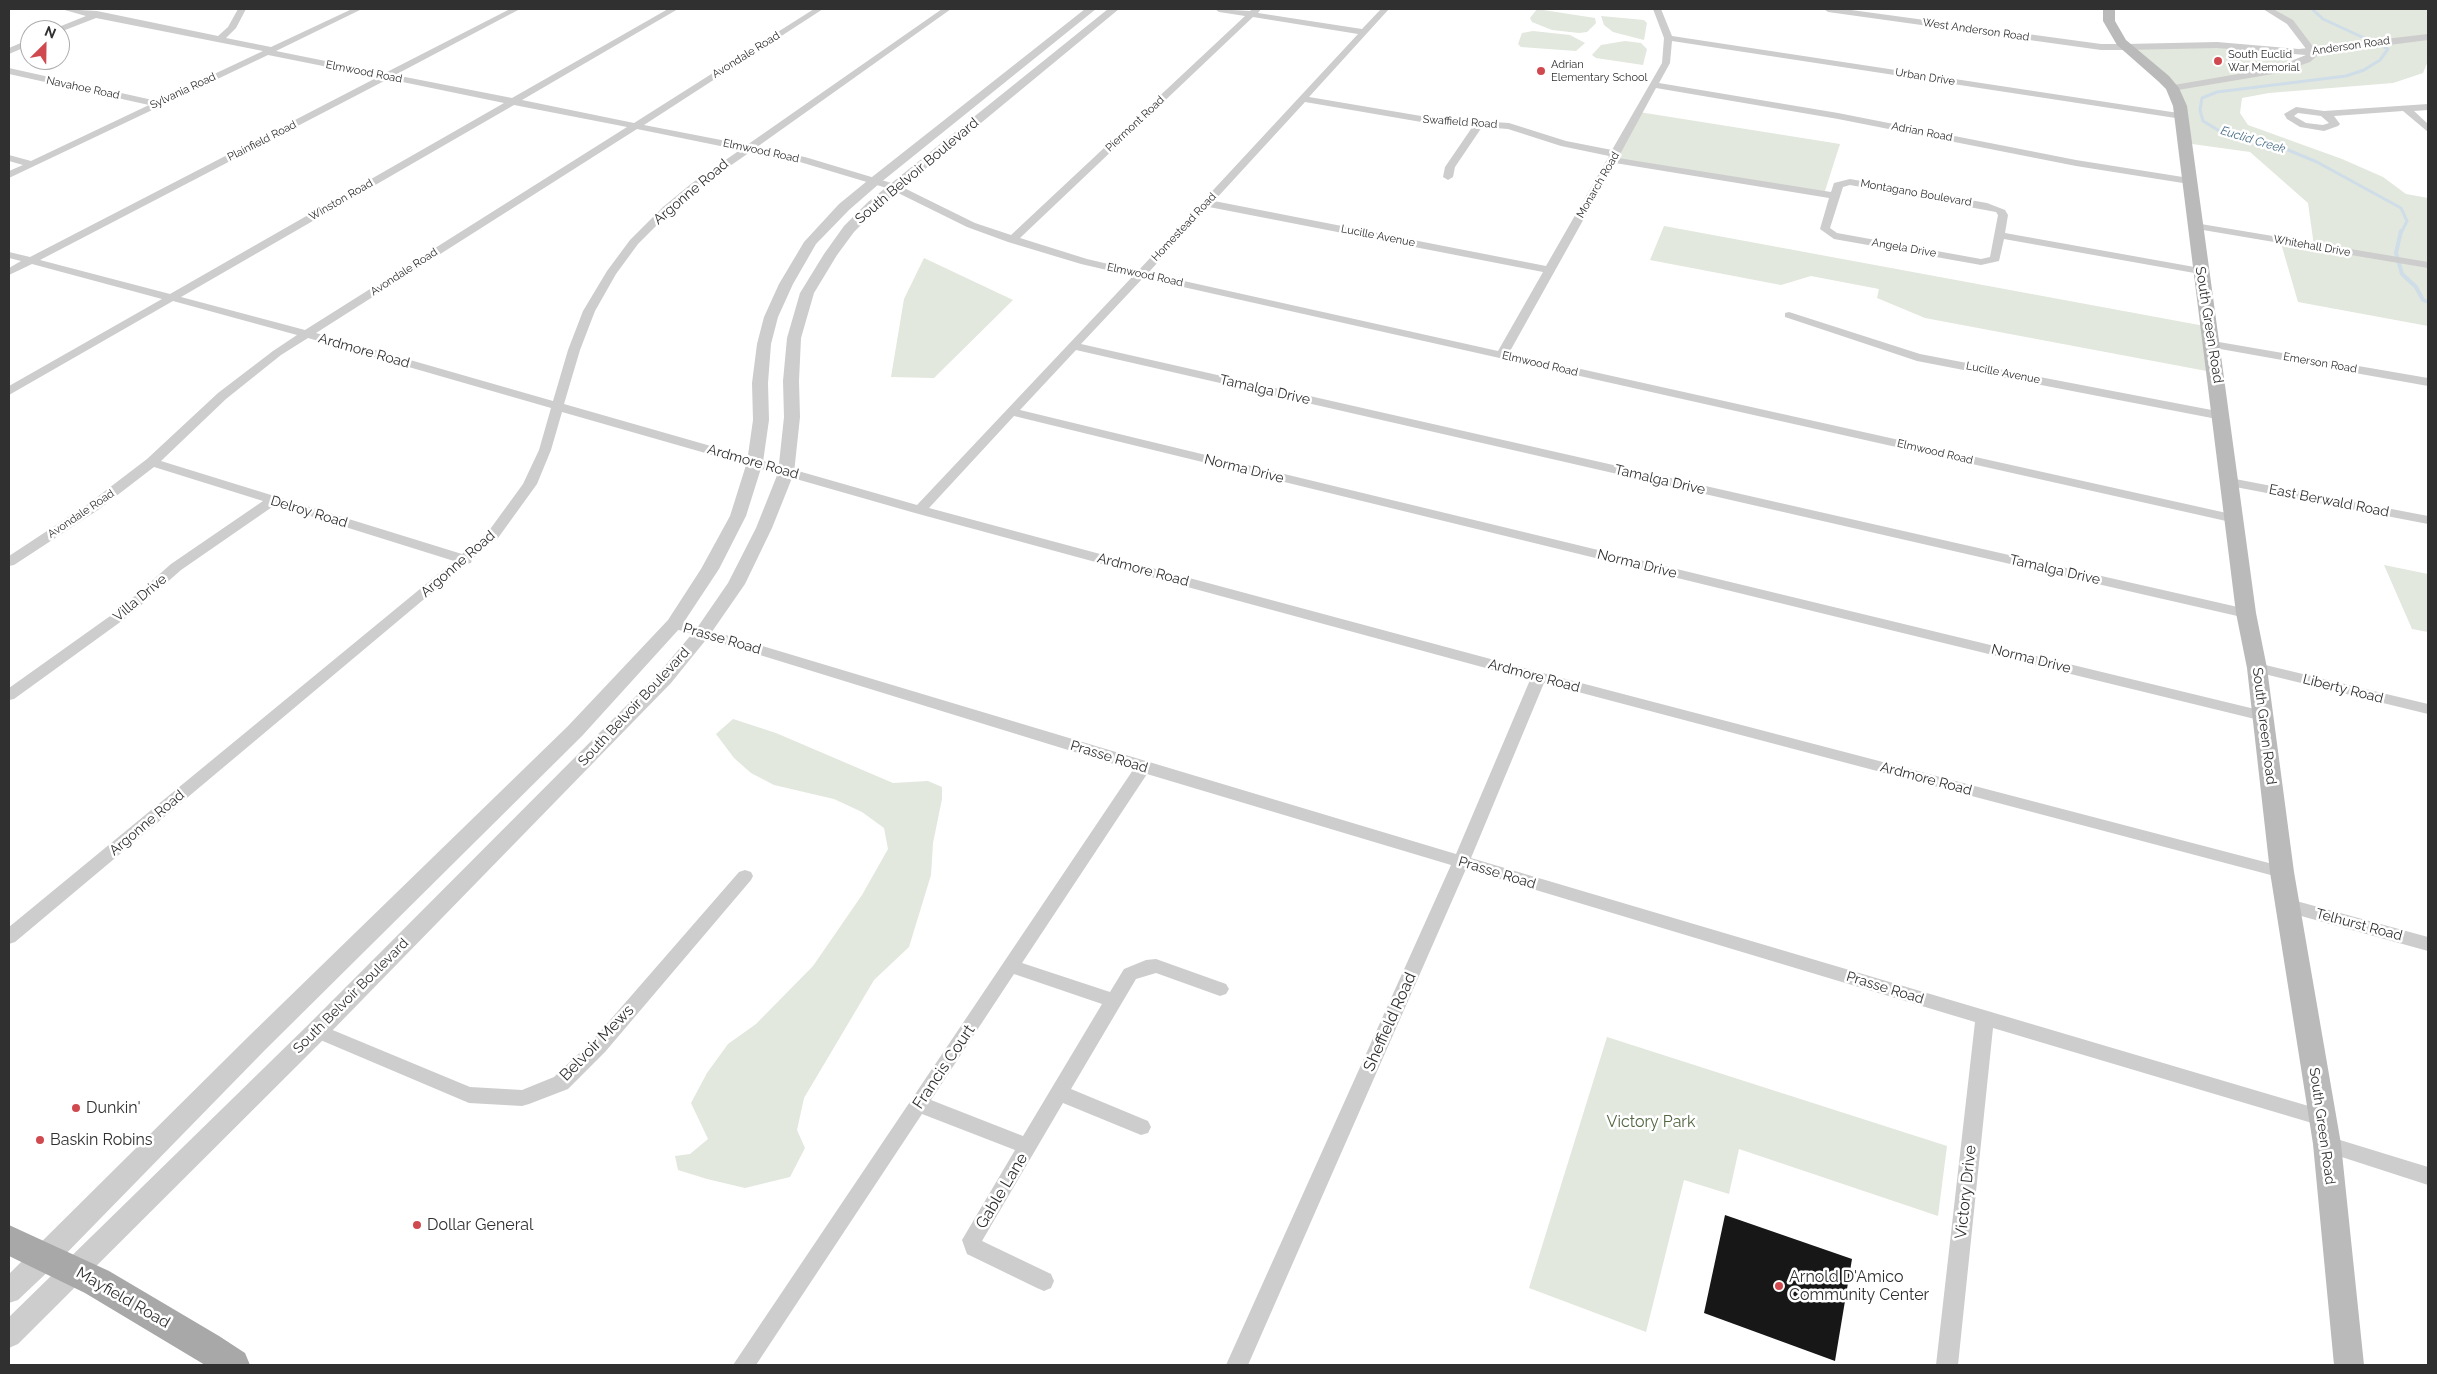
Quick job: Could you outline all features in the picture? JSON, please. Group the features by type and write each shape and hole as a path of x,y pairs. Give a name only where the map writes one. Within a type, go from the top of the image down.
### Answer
{"main road":[{"path":"2109,9 2109,21 2112,30 2125,47 2156,72 2172,88"},
{"name":"South Green Road","path":"2172,88 2182,116 2200,271 2213,344 2246,613 2257,668 2282,872 2327,1144 2349,1365"},
{"name":"Mayfield Road","path":"9,1240 75,1271 207,1347 233,1365"}],"street":[{"name":"Elmwood Road","path":"65,9 220,39 386,76 809,161 876,180 970,225 1085,262 2235,519"},
{"path":"70,26 96,15 105,9"},
{"path":"220,39 232,28 242,9"},
{"name":"Sylvania Road","path":"9,175 358,9"},
{"name":"Plainfield Road","path":"9,272 516,9"},
{"name":"Winston Road","path":"9,391 674,9"},
{"name":"Avondale Road","path":"9,562 93,507 152,462 237,383 306,335 819,9"},
{"name":"Argonne Road","path":"9,937 466,560 493,535 514,510 530,484 545,450 574,350 589,311 634,242 667,209 747,148 947,9"},
{"name":"South Belvoir Boulevard","path":"9,1291 46,1257 264,1036 575,731 629,676 674,624 705,578 738,516 755,462 761,420 760,383 764,344 774,309 786,284 811,242 828,223 876,180 1091,9"},
{"name":"South Belvoir Boulevard","path":"9,1335 317,1031 664,679 703,632 736,584 764,528 786,472 792,417 791,381 794,338 805,300 831,254 849,229 894,187 1114,9"},
{"path":"1219,9 1254,11 1364,32"},
{"name":"Homestead Road","path":"920,510 1207,203 1385,9"},
{"name":"Monarch Road","path":"1502,355 1666,62 1668,38 1657,9"},
{"name":"West Anderson Road","path":"1828,9 2101,47 2125,47"},
{"path":"2172,88 2239,78 2292,66 2314,56 2290,22 2267,9"},
{"name":"Piermont Road","path":"1012,240 1254,11"},
{"name":"Urban Drive","path":"1668,38 2182,116"},
{"name":"Anderson Road","path":"2125,47 2198,45 2313,52 2383,41 2428,38"},
{"path":"2272,50 2286,55 2293,64 2292,66"},
{"name":"Navahoe Road","path":"9,71 157,104"},
{"name":"Adrian Road","path":"1654,85 1838,116 2046,157 2189,181"},
{"name":"Swaffield Road","path":"1302,99 1433,121 1509,126 1564,144 1614,157"},
{"path":"2324,114 2428,107"},
{"path":"2406,109 2428,129"},
{"path":"1448,177 1450,166 1480,123"},
{"path":"1614,157 1834,196"},
{"path":"9,158 32,164"},
{"name":"Montagano Boulevard","path":"1834,196 1838,185 1850,182 1987,206 2003,212 2000,235"},
{"name":"Angela Drive","path":"1834,196 1825,229 1834,236 1987,262 1995,259 2000,235"},
{"name":"Lucille Avenue","path":"1207,203 1549,270"},
{"name":"Whitehall Drive","path":"2195,226 2428,265"},
{"path":"2000,235 2200,271"},
{"name":"Ardmore Road","path":"9,255 306,335 920,510 1539,677 2282,872"},
{"name":"Lucille Avenue","path":"1788,316 1824,325 1917,357 2222,416"},
{"name":"Emerson Road","path":"2213,344 2428,382"},
{"name":"Tamalga Drive","path":"1074,346 2246,613"},
{"name":"Norma Drive","path":"1012,412 2263,716"},
{"name":"Delroy Road","path":"152,462 466,560"},
{"name":"East Berwald Road","path":"2230,482 2428,520"},
{"name":"Villa Drive","path":"9,695 125,612 176,567 271,500"},
{"name":"Prasse Road","path":"674,624 1142,767 2322,1118"},
{"name":"Liberty Road","path":"2257,668 2428,709"},
{"name":"Sheffield Road","path":"1237,1365 1461,862 1539,677"},
{"name":"Francis Court","path":"744,1365 1142,767"},
{"name":"Belvoir Mews","path":"317,1031 469,1095 522,1098 561,1083 598,1047 745,876"},
{"name":"Telhurst Road","path":"2289,906 2428,944"},
{"path":"1011,966 1114,1001"},
{"name":"Gable Lane","path":"1044,1281 974,1247 972,1240 1130,974 1146,967 1156,966 1220,989"},
{"name":"Victory Drive","path":"1947,1365 1985,1018"},
{"path":"1060,1093 1140,1127"},
{"name":"Gable Lane","path":"919,1104 1028,1147"},
{"path":"2327,1144 2428,1176"}],"green space":[{"path":"1537,9 1595,18 1596,23 1587,32 1552,30 1532,22 1530,18"},
{"path":"2273,9 2428,9 2428,61 2423,73 2393,83 2269,93 2242,98 2240,113 2248,125 2342,159 2383,177 2406,194 2428,198 2428,326 2298,302 2280,240 2314,246 2308,203 2250,152 2185,143 2177,97 2125,47 2198,45 2280,52 2289,58 2293,64 2310,58 2298,32"},
{"path":"1601,16 1644,20 1647,23 1644,40 1613,32 1604,25"},
{"path":"1533,31 1570,35 1585,43 1576,51 1521,47 1518,44 1522,33"},
{"path":"1625,41 1641,43 1647,49 1643,65 1596,58 1592,55 1601,45"},
{"path":"1639,112 1840,144 1824,194 1613,160"},
{"path":"1664,226 2210,327 2217,373 1925,318 1877,298 1879,289 1811,276 1781,285 1650,260"},
{"path":"924,258 1013,300 934,378 891,377 904,299"},
{"path":"2384,565 2428,574 2428,632 2412,629"},
{"path":"733,719 776,733 893,783 928,781 942,787 942,799 933,843 931,875 909,947 874,980 804,1098 797,1130 805,1148 790,1177 745,1188 678,1170 675,1156 690,1154 708,1139 691,1103 707,1073 728,1044 756,1024 813,966 862,895 888,849 884,828 862,812 834,799 774,785 751,773 734,758 716,734"},
{"name":"Victory Park","path":"1607,1037 1947,1146 1938,1216 1739,1149 1729,1194 1684,1180 1646,1332 1529,1288"}],"building":[{"name":"Arnold D'Amico Community Center","path":"1725,1215 1852,1259 1835,1361 1704,1313"}],"waterway":[{"name":"Euclid Creek","path":"2312,9 2323,19 2388,49 2380,60 2364,70 2346,76 2217,92 2202,98 2200,110 2203,121 2223,133 2288,150 2317,162 2401,208 2407,221 2401,233"},
{"name":"Euclid Creek","path":"2401,231 2396,253 2402,274 2416,287 2423,300 2428,302"}],"place":[{"name":"South Euclid War Memorial","path":"2218,61"},
{"name":"Adrian Elementary School","path":"1541,71"},
{"name":"Dunkin'","path":"76,1108"},
{"name":"Baskin Robins","path":"40,1140"},
{"name":"Dollar General","path":"417,1225"},
{"name":"Arnold D'Amico Community Center","path":"1779,1286"}]}
